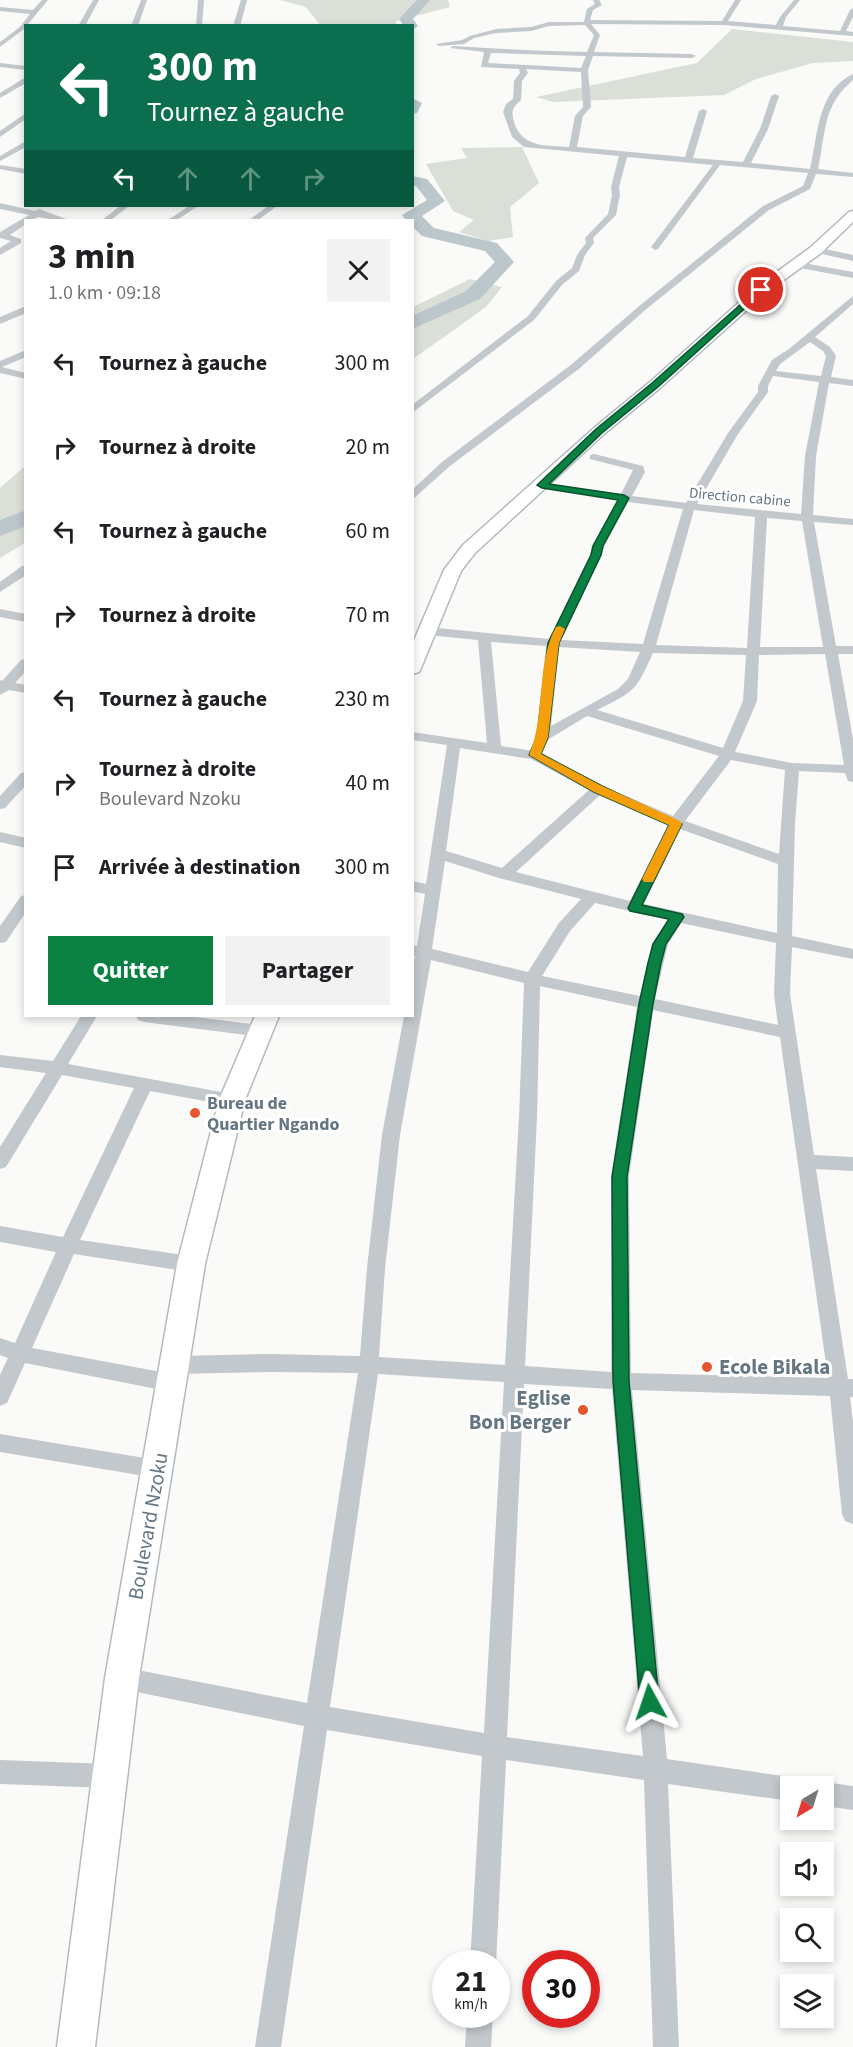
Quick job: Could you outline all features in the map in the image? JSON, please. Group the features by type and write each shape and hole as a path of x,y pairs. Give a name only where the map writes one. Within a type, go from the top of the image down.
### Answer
{"street":[{"path":"26,24 45,0"},
{"path":"82,24 96,0"},
{"path":"135,24 144,0"},
{"path":"199,24 201,0"},
{"path":"237,24 244,0"},
{"path":"586,22 590,9 599,5 596,0"},
{"path":"724,23 738,0"},
{"path":"779,27 783,17 797,0"},
{"path":"0,9 36,12"},
{"path":"842,33 853,10"},
{"path":"573,149 579,116 587,107 584,70 597,35 586,22"},
{"path":"692,56 523,53 439,44 464,42 472,37 496,31 586,22 724,23 853,34"},
{"path":"0,45 24,26"},
{"path":"488,50 484,65 584,70"},
{"path":"0,65 24,68"},
{"path":"521,66 524,73 518,81 517,99 507,112 516,137 527,146 853,175"},
{"path":"414,495 446,464 576,366 641,309 766,208 807,187 813,172 819,129 825,114 835,92 853,76"},
{"path":"0,96 24,80"},
{"path":"746,165 764,129 776,96"},
{"path":"688,161 704,111"},
{"path":"0,159 24,120"},
{"path":"414,408 531,318 559,283 576,268 581,255 590,243 589,238 612,215 616,195 615,187 624,153"},
{"path":"655,247 718,163"},
{"path":"0,167 24,172"},
{"path":"0,206 60,219"},
{"path":"27,219 49,207"},
{"path":"107,219 124,207"},
{"path":"174,219 192,207"},
{"path":"254,219 272,207"},
{"path":"414,663 460,559 599,431 655,385 761,290 816,250 853,215"},
{"path":"1,235 24,221"},
{"path":"0,252 18,241 1,235"},
{"path":"816,250 853,258"},
{"path":"798,265 853,275"},
{"path":"543,737 629,687 648,649 689,507 733,433 763,392 763,386 776,362 853,299"},
{"path":"0,321 24,310"},
{"path":"585,711 727,755 792,767 852,774 807,518 806,481 814,421 831,354 809,337"},
{"path":"0,364 24,354"},
{"path":"0,370 24,376"},
{"path":"770,373 853,383"},
{"path":"535,755 543,737 553,643 596,555 598,546 639,468 594,457"},
{"name":"Direction cabine","path":"542,485 761,516 853,522"},
{"path":"634,908 676,824 727,755 750,701 761,516"},
{"path":"0,588 24,570"},
{"path":"0,613 24,618"},
{"path":"427,631 648,649 753,652 853,650"},
{"path":"484,637 494,748"},
{"path":"2,687 24,665"},
{"path":"2,687 24,688"},
{"path":"414,736 535,755 598,789 676,824 785,861"},
{"path":"414,979 418,951 433,891 454,743"},
{"path":"792,767 786,818 782,994 806,1161 846,1388 853,1514"},
{"path":"0,805 24,778"},
{"path":"504,875 598,789"},
{"path":"0,837 24,843"},
{"path":"438,854 504,875 591,898 853,954"},
{"path":"414,886 433,891"},
{"path":"484,1950 528,1117 532,979 564,927 591,898"},
{"path":"0,938 24,903"},
{"path":"666,2047 656,1770 621,1381 620,1177 646,1004 660,944 677,917"},
{"path":"418,951 532,979 788,1034"},
{"path":"0,1162 88,1017"},
{"path":"161,1017 264,1023"},
{"path":"268,2047 369,1365 376,1268 409,1017"},
{"name":"Boulevard Nzoku","path":"76,2047 122,1678 191,1264 232,1100 264,1023"},
{"path":"0,1061 57,1068 232,1100"},
{"path":"0,1397 68,1246 146,1084"},
{"path":"806,1161 853,1164"},
{"path":"0,1234 191,1264"},
{"path":"0,1346 21,1354 173,1374 271,1363 369,1365 513,1376 846,1388"},
{"path":"0,1443 157,1469"},
{"path":"122,1678 318,1717 496,1747 780,1788"},
{"path":"0,1772 108,1776"},
{"path":"834,1795 853,1798"},
{"path":"478,2047 479,2028"}],"shaded area":[{"path":"280,0 448,0 450,7 396,21 396,24 319,24 306,7"},
{"path":"732,29 853,42 853,61 813,63 756,79 724,95 553,102 536,97 697,63"},
{"path":"522,147 539,183 510,207 513,237 488,241 459,232 474,220 453,211 426,164 467,158 461,148"},
{"path":"470,279 502,287 486,307 414,358 414,307"},
{"path":"24,467 24,544 0,558 0,488"}],"waterway":[{"path":"410,24 406,19 424,0"},
{"path":"414,181 421,182 437,201 411,215 428,232 491,247 505,262 473,295 414,322"},
{"path":"0,529 24,518"}],"slow traffic":[{"path":"560,629 553,643 543,737 535,755 598,789 676,824 648,879"}],"place":[{"name":"Bureau de Quartier Ngando","path":"195,1113"},
{"name":"Ecole Bikala","path":"707,1367"},
{"name":"Eglise Bon Berger","path":"583,1410"}],"route":[{"path":"650,1702 621,1381 620,1177 646,1004 660,944 677,917 634,908 676,824 598,789 535,755 543,737 553,643 596,555 598,546 624,498 542,485 599,431 655,385 761,290"}]}
